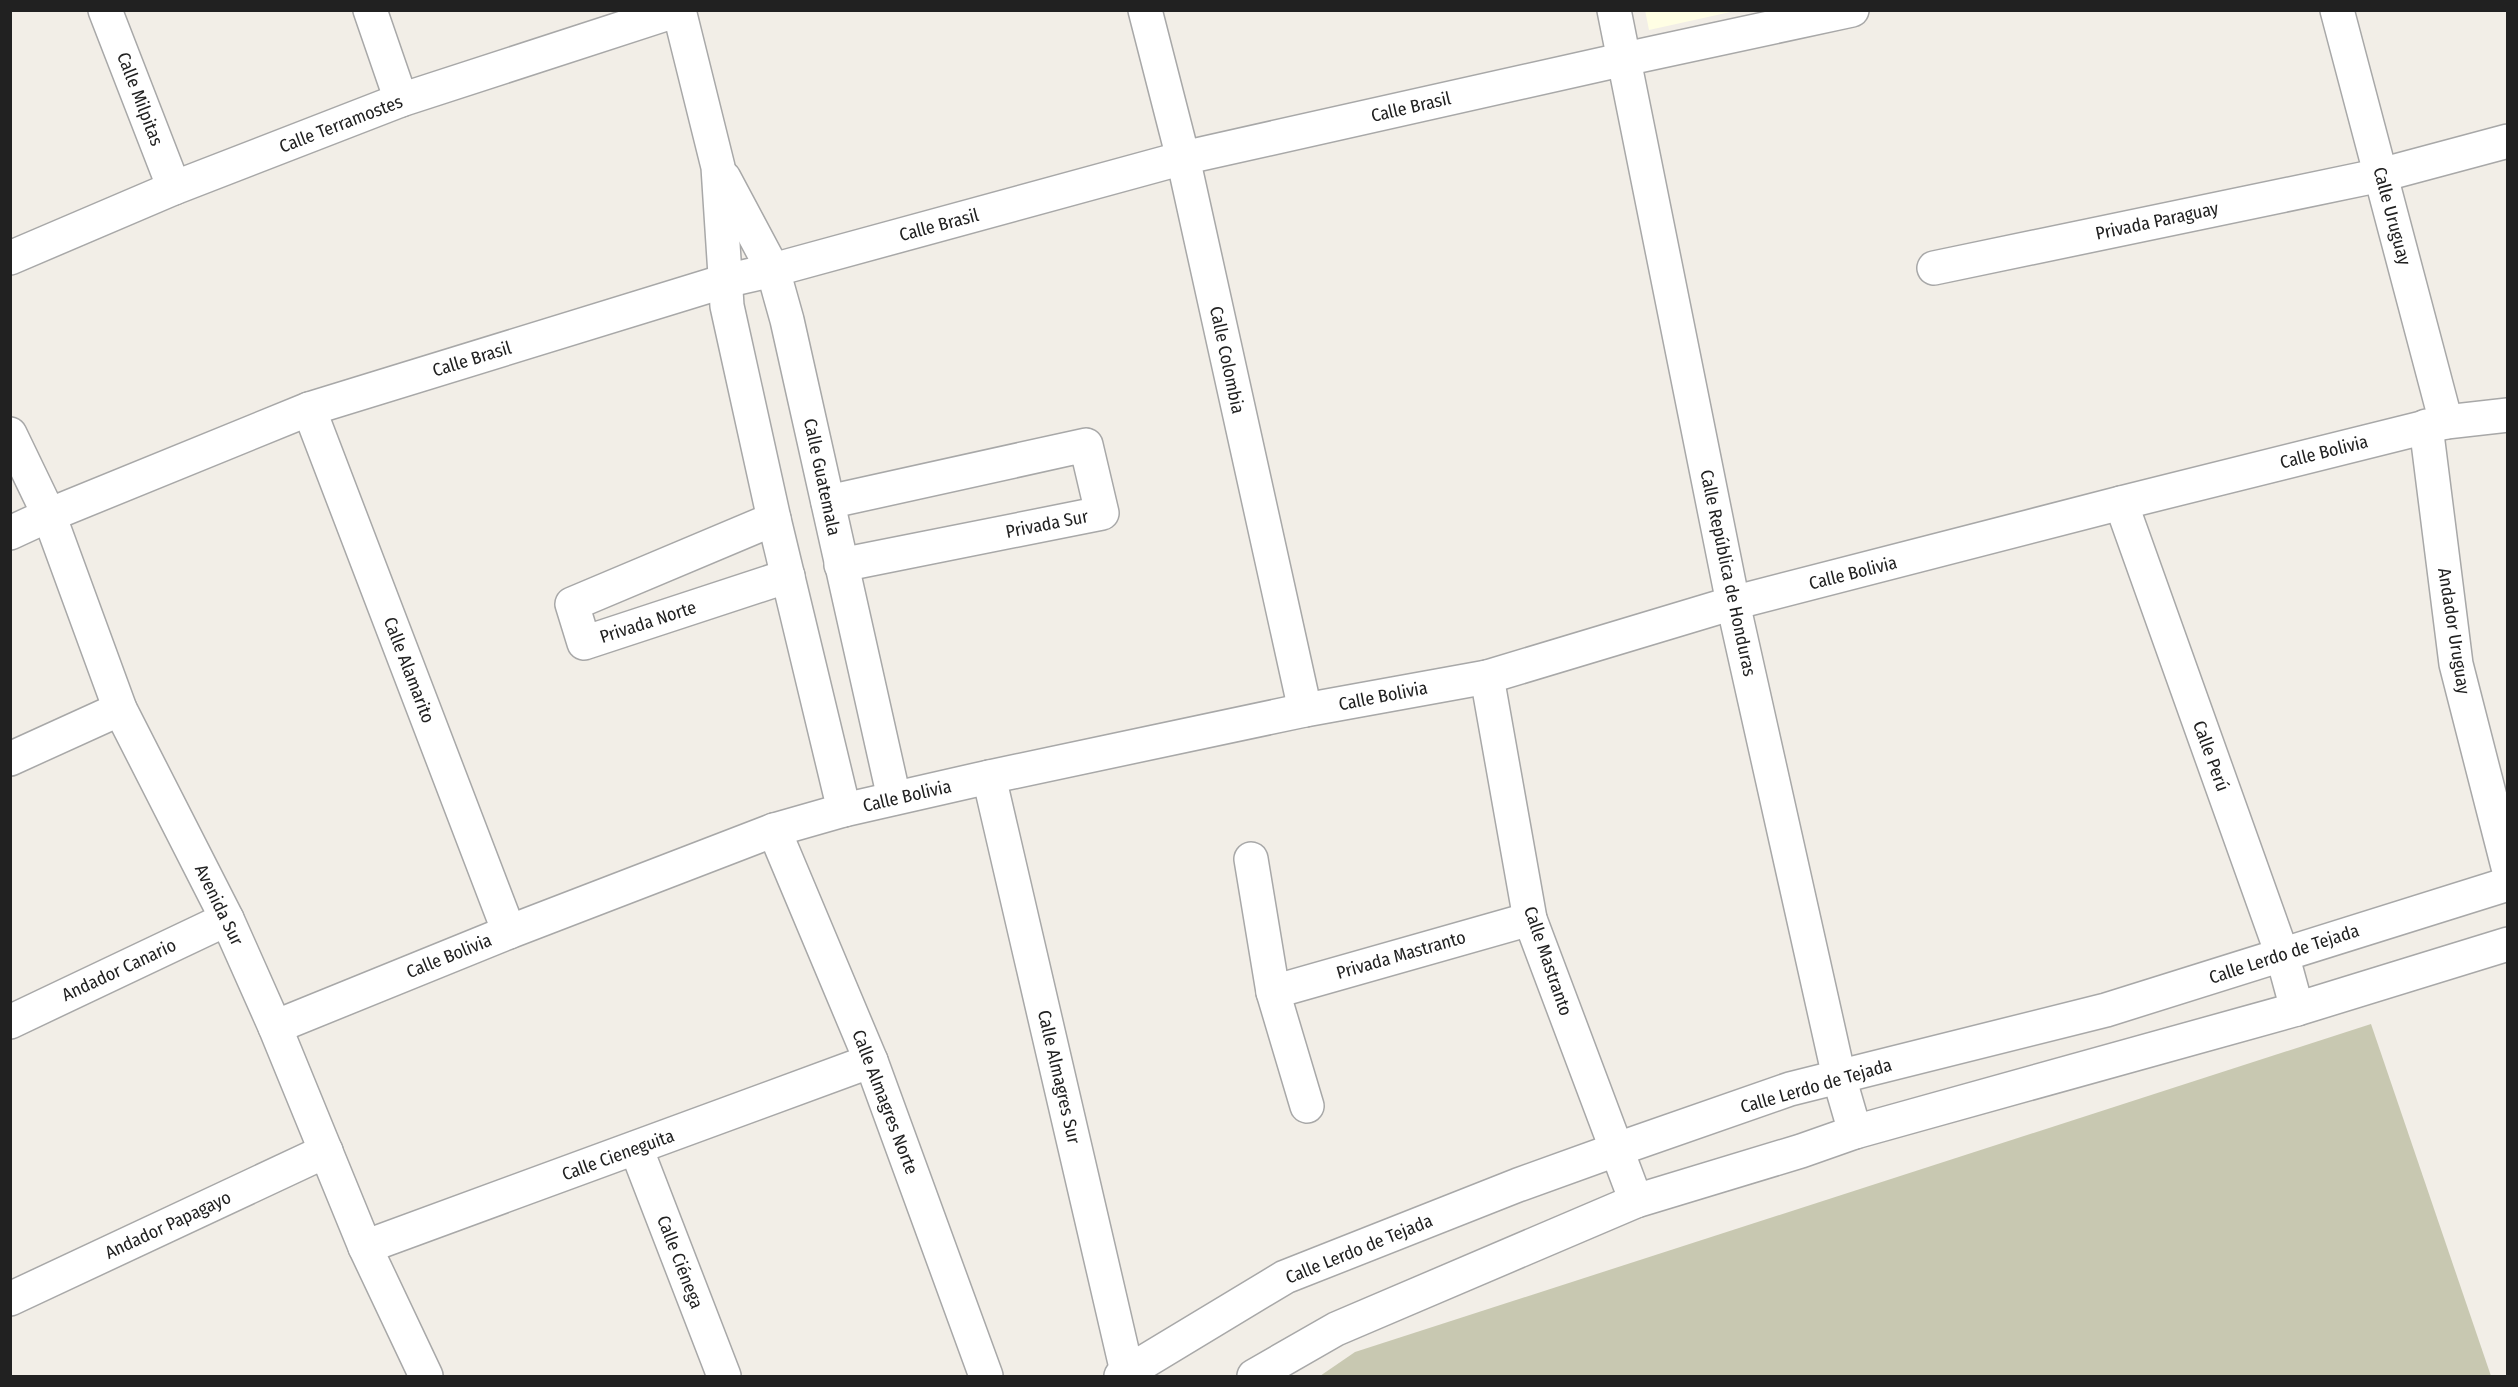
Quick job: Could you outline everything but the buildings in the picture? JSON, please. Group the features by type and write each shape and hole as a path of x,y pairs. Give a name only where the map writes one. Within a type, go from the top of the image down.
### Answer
{"street":[{"name":"Calle Milpitas","path":"105,10 174,188"},
{"path":"370,10 401,100"},
{"name":"Calle Terramostes","path":"10,258 174,188 401,100 678,10"},
{"name":"Calle Guatemala","path":"678,10 718,167 727,306 774,519 844,810"},
{"name":"Calle Colombia","path":"1145,10 1183,158 1305,710"},
{"name":"Calle República de Honduras","path":"1614,10 1733,603 1839,1077 1855,1132"},
{"name":"Calle Brasil","path":"10,533 309,409 725,281 773,270 1183,158 1625,58 1852,10"},
{"name":"Calle Uruguay","path":"2337,10 2380,175 2436,424"},
{"name":"Privada Paraguay","path":"1934,268 2380,175 2508,141"},
{"name":"Calle Guatemala","path":"718,167 773,270 787,320 894,798"},
{"name":"Calle Alamarito","path":"309,409 509,932"},
{"name":"Calle Bolivia","path":"275,1027 509,932 774,830 844,810 1305,710 1487,676 1733,603 2436,424 2506,421"},
{"name":"Andador Uruguay","path":"2436,424 2456,664 2508,867"},
{"name":"Avenida Sur","path":"10,434 49,515 120,709 227,919 275,1027 365,1247 426,1377"},
{"name":"Privada Sur","path":"828,502 1086,445 1102,513 841,565"},
{"name":"Calle Perú","path":"2121,503 2282,954 2297,1009"},
{"name":"Privada Norte","path":"774,519 572,604 584,643 788,576"},
{"name":"Calle Mastranto","path":"1487,676 1530,919 1636,1201"},
{"path":"10,759 120,709"},
{"name":"Calle Almagres Sur","path":"989,777 1126,1375"},
{"name":"Calle Almagres Norte","path":"774,830 871,1060 986,1377"},
{"path":"1251,859 1273,992 1307,1106"},
{"name":"Calle Lerdo de Tejada","path":"1126,1375 1285,1277 1518,1185 1618,1149 1790,1089 2106,1010 2508,884"},
{"name":"Andador Canario","path":"10,1022 227,919"},
{"name":"Privada Mastranto","path":"1273,992 1530,919"},
{"path":"1254,1377 1336,1329 1636,1201 1802,1151 1855,1132 2297,1009 2508,944"},
{"name":"Calle Cieneguita","path":"365,1247 871,1060"},
{"name":"Calle Ciénega","path":"636,1148 724,1377"},
{"name":"Andador Papagayo","path":"10,1299 326,1150"}],"shaded area":[{"path":"1645,10 1735,10 1735,11 1649,30"},
{"path":"2371,1024 2491,1376 1320,1376 1355,1352"}]}
